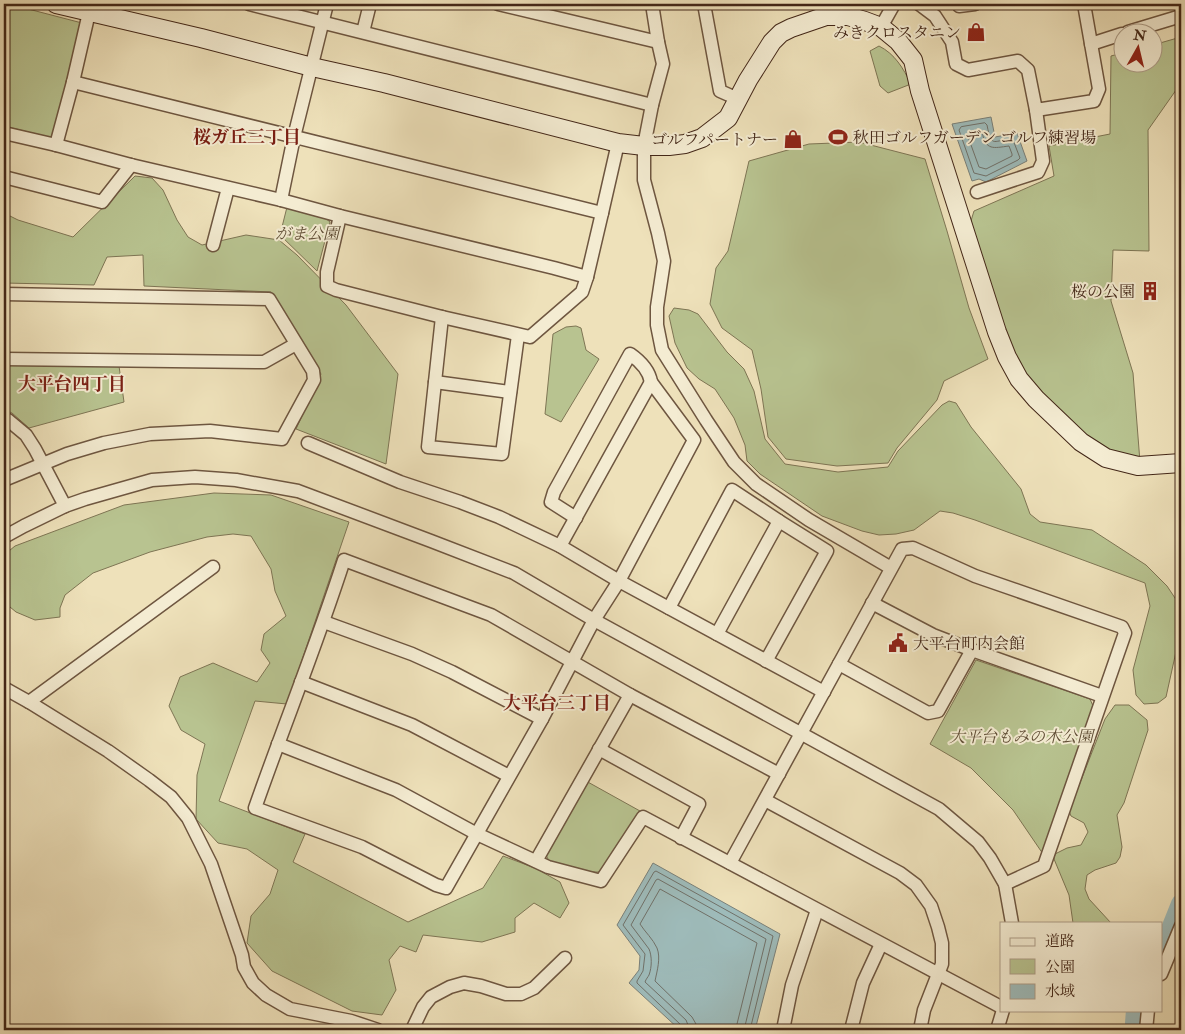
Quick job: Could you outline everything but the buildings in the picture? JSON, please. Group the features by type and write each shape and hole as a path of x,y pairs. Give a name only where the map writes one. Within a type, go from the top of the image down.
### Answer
{"street":[{"path":"56,4 90,8 312,67 384,83 618,143 644,146 685,144 702,138 728,118 772,42 781,33 826,16 848,16 881,27 898,42 913,60 920,91 997,332 1007,357 1020,379 1036,399 1081,442 1106,458 1138,466 1181,462"},
{"path":"249,4 268,6 323,22 652,105"},
{"path":"281,200 294,137 328,4"},
{"path":"363,32 370,4"},
{"path":"498,4 658,42"},
{"path":"652,4 663,64 644,146 644,180 664,261 657,307 657,325 662,350 734,462 756,484 809,520 891,568"},
{"path":"704,4 720,91 738,99"},
{"path":"881,27 894,4"},
{"path":"919,4 935,16 952,42 956,64 968,70 1018,61 1028,70 1043,161 1038,172 977,192"},
{"path":"958,4 959,6 975,4"},
{"path":"1036,110 1094,101 1099,89 1084,4"},
{"path":"56,145 90,8"},
{"path":"1161,22 1181,16"},
{"path":"1091,44 1112,37"},
{"path":"73,82 602,213"},
{"path":"4,133 587,277"},
{"path":"340,216 327,272 327,286 336,290 442,317 530,337 582,292 618,143"},
{"path":"4,177 102,202 131,165"},
{"path":"213,245 228,188"},
{"path":"4,294 269,299 313,371 314,380 282,439 210,431 150,434 104,443 67,454 4,480"},
{"path":"442,317 428,447 502,454 518,335"},
{"path":"4,359 264,362 296,344"},
{"path":"576,518 551,502 554,492 630,354 650,374 651,382 694,440 619,581 594,620 572,662 542,719 446,888 436,886 362,847 255,808 324,622 344,560 491,616 572,662 630,695 779,774"},
{"path":"435,382 510,392"},
{"path":"560,546 651,382"},
{"path":"4,418 26,435 64,506"},
{"path":"308,443 400,482 460,502 560,546 619,581 824,692"},
{"path":"4,537 64,506 85,499 152,480 195,477 236,480 298,492 514,573 594,620 939,809 978,842 990,858 1005,884 1012,922"},
{"path":"669,608 732,490 779,522 827,551 766,661"},
{"path":"717,634 779,522"},
{"path":"730,864 902,549 913,548 975,576 1122,627 1125,633 1044,866 1005,884"},
{"path":"29,702 213,567"},
{"path":"872,603 933,635 1102,696"},
{"path":"324,622 420,657 542,719"},
{"path":"839,664 928,712 933,712 938,711 972,650"},
{"path":"301,682 412,725 509,776"},
{"path":"4,688 108,751 171,797 188,818 211,864 242,955 244,967 253,983 266,995 290,1009 351,1021 378,1030"},
{"path":"536,861 630,695"},
{"path":"278,744 396,790 477,834 548,867 601,881 643,817 1000,1008"},
{"path":"599,749 699,804 681,838"},
{"path":"765,800 900,873 916,885 931,906 942,944 942,964 924,1010 920,1030"},
{"path":"783,1030 792,985 817,910"},
{"path":"1162,972 1181,926"},
{"path":"851,1030 863,983 881,944"},
{"path":"412,1030 423,1007 431,997 450,987 464,983 506,994 520,994 534,988 565,958"},
{"path":"997,1030 1001,1012"},
{"path":"1146,1030 1148,1012"}],"green space":[{"path":"4,4 82,23 52,138 4,126"},
{"path":"1181,37 1181,83 1148,130 1149,251 1113,250 1111,301 1133,373 1140,462 1104,452 1037,391 1012,356 970,224 974,211 1054,176 1049,146 1110,134 1111,56 1112,72 1162,72 1162,42"},
{"path":"879,46 890,53 898,62 911,84 888,93 880,86 870,51"},
{"path":"859,142 925,159 969,308 988,359 944,381 937,400 897,448 888,463 837,466 786,459 768,437 761,389 752,350 722,328 710,304 716,268 728,251 749,161 809,144"},
{"path":"135,176 152,178 163,190 177,220 188,237 202,245 246,235 279,240 297,255 346,305 398,374 386,464 296,429 321,374 271,292 144,286 143,255 107,257 94,285 4,283 4,213 18,220 73,237"},
{"name":"がま公園","path":"287,207 324,217 330,222 317,271 280,235"},
{"path":"674,308 689,310 698,314 727,352 744,369 754,391 765,439 785,464 838,472 888,467 898,451 942,405 949,401 956,403 971,427 1021,489 1030,514 1040,522 1092,530 1146,565 1167,586 1179,604 1181,629 1166,697 1158,703 1144,704 1136,695 1133,670 1150,606 1145,583 953,513 940,511 914,530 896,534 879,535 862,531 822,516 760,474 747,461 745,445 734,418 715,389 699,379 687,368 675,343 669,316"},
{"path":"576,326 581,328 586,350 599,359 561,422 545,414 553,334 566,327"},
{"path":"4,365 119,366 124,402 29,428 12,413 4,409"},
{"path":"214,493 271,495 349,522 287,704 255,701 219,801 305,834 293,862 408,922 483,888 503,856 535,868 560,882 569,903 560,918 534,903 515,918 515,932 482,942 423,935 416,952 400,946 389,960 396,990 382,1015 352,1011 272,971 247,943 251,916 270,894 278,870 247,849 218,843 196,819 197,775 205,744 181,730 169,706 180,677 213,663 257,682 270,663 261,650 264,634 286,616 275,591 271,569 251,536 233,534 207,537 150,552 93,573 65,595 60,608 60,617 35,620 16,612 4,602 4,555 15,546 124,505"},
{"name":"大平台もみの木公園","path":"976,660 1090,699 1093,706 1043,854 1013,810 971,768 930,744"},
{"path":"1115,705 1129,705 1147,720 1148,730 1124,803 1117,815 1122,847 1120,857 1116,863 1095,870 1087,875 1085,889 1089,899 1110,922 1073,922 1069,895 1054,859 1055,854 1067,848 1081,845 1088,832 1084,823 1071,816 1069,811 1105,719"},
{"path":"586,781 640,811 602,872 582,870 549,861 545,853"}],"water":[{"path":"991,117 995,137 1017,133 1027,161 986,182 979,179 972,181 952,124"},
{"path":"653,863 780,934 755,1030 680,1030 629,983 639,970 640,956 617,925"}],"waterway":[{"path":"1162,952 1181,904"},
{"path":"1136,1012 1135,1023 1137,1030"}],"place":[{"name":"みきクロスタニン","path":"976,32"},
{"name":"秋田ゴルフガーデン ゴルフ練習場","path":"838,137"},
{"name":"ゴルフパートナー","path":"793,139"},
{"name":"桜の公園","path":"1150,291"},
{"name":"大平台町内会館","path":"898,643"}],"district":[{"name":"桜ガ丘三丁目","path":"247,137"},
{"name":"大平台四丁目","path":"72,384"},
{"name":"大平台三丁目","path":"557,703"}]}
